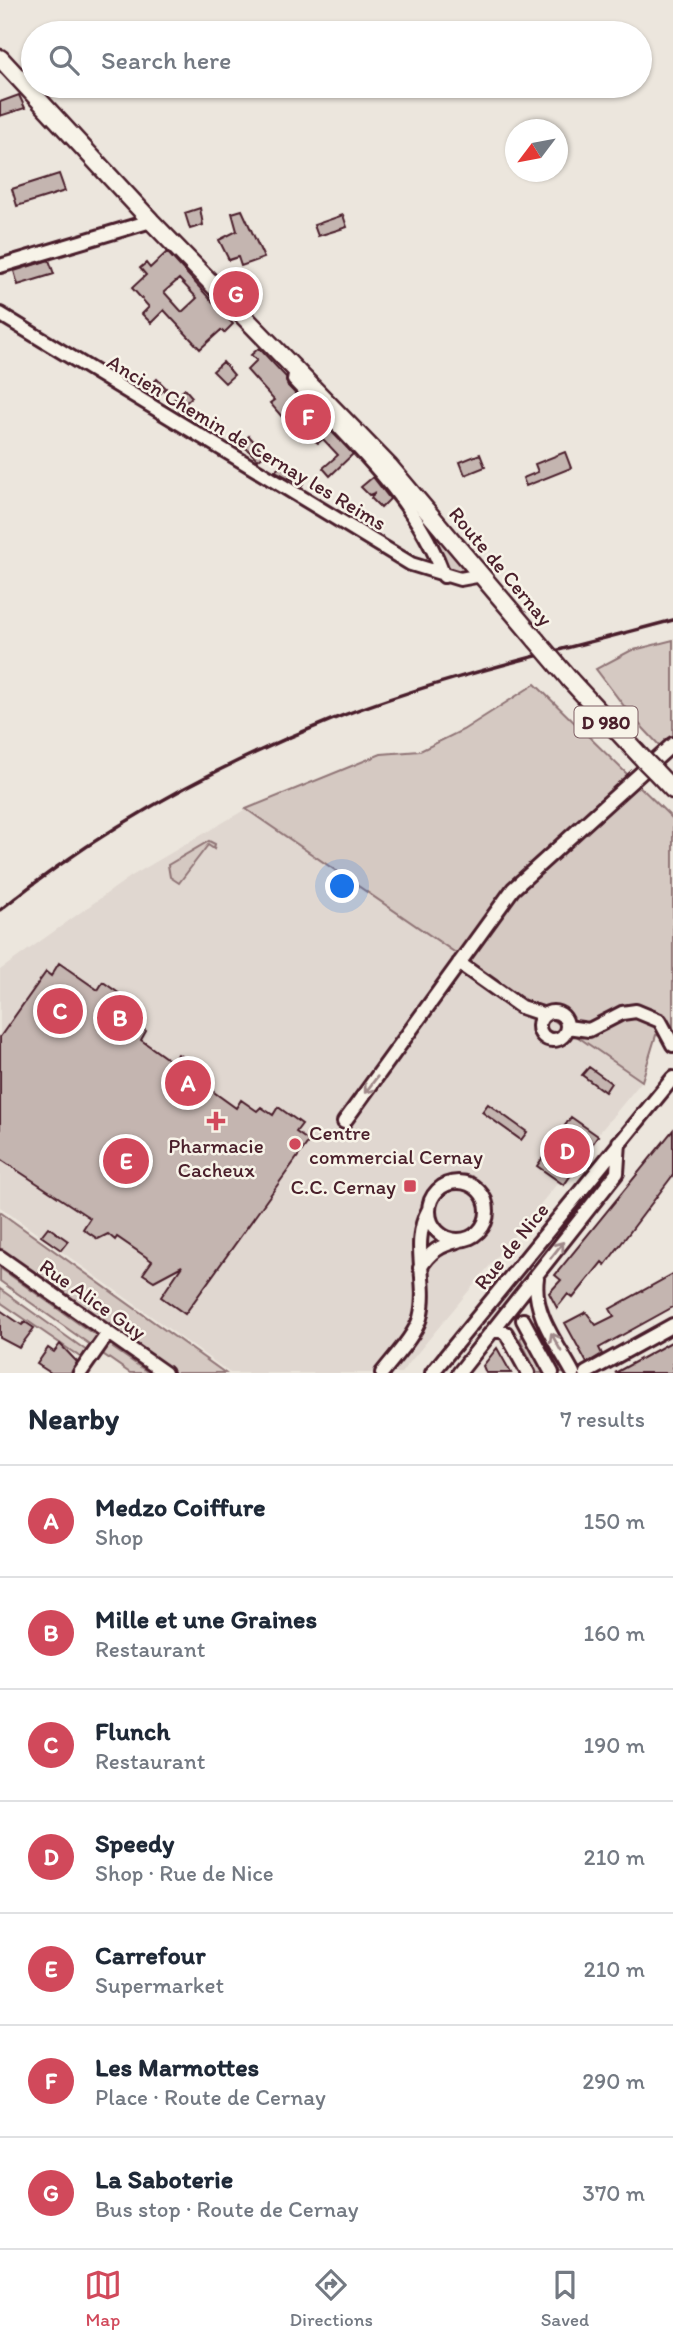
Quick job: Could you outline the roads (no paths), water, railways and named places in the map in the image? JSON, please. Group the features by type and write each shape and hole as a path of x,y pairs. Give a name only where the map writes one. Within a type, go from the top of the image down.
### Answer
{"main road":[{"name":"Route de Cernay","path":"0,58 21,81"},
{"name":"Route de Cernay","path":"37,98 151,221 389,466 570,680 673,790"}],"street":[{"path":"0,266 151,221"},
{"name":"Ancien Chemin de Cernay les Reims","path":"0,314 411,564 444,576 468,579 482,575"},
{"name":"Route de Cernay","path":"296,369 294,380 405,503 424,530 444,576"},
{"path":"344,1122 513,889 673,744"},
{"path":"459,963 521,1007 545,1015 558,1013 565,1019 567,1027 560,1038 548,1039 541,1034 539,1026 545,1015"},
{"path":"567,1027 589,1030 622,1013 636,1011 660,1021 673,1045"},
{"name":"Rue de Nice","path":"432,1373 673,1078"},
{"path":"458,1373 617,1173 619,1142"},
{"path":"382,1373 419,1318 420,1225 434,1194 446,1184 469,1183 482,1193 488,1208 484,1226 469,1238 459,1241 437,1231 429,1209"},
{"name":"Rue de Nice","path":"420,1268 428,1256 442,1245 459,1241"},
{"name":"Rue Alice Guy","path":"0,1257 164,1373"},
{"path":"537,1277 535,1294 539,1311 573,1373"},
{"path":"511,1342 524,1322 539,1311"},
{"path":"524,1322 552,1373"},
{"path":"586,1373 673,1325"},
{"path":"494,1329 506,1333 528,1373"},
{"path":"80,1373 108,1333"}],"railway":[{"path":"0,910 117,827 243,758 287,738 415,691 673,620"}],"place":[{"name":"La Saboterie","path":"236,294"},
{"name":"Les Marmottes","path":"308,417"},
{"name":"Flunch","path":"60,1011"},
{"name":"Mille et une Graines","path":"120,1018"},
{"name":"Medzo Coiffure","path":"188,1083"},
{"name":"Pharmacie Cacheux","path":"216,1121"},
{"name":"Centre commercial Cernay","path":"295,1144"},
{"name":"Speedy","path":"567,1151"},
{"name":"Carrefour","path":"126,1161"},
{"name":"C.C. Cernay","path":"410,1186"}]}
